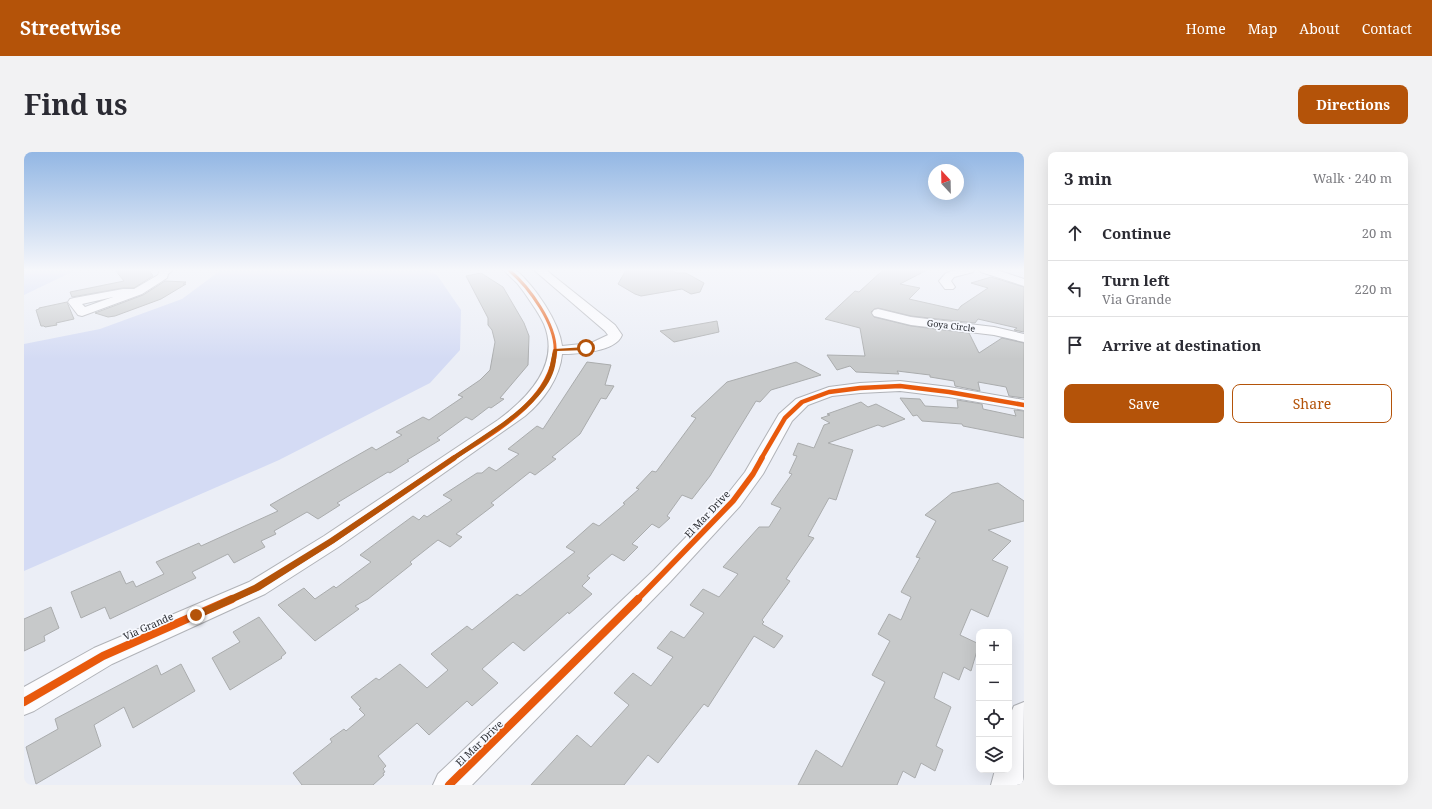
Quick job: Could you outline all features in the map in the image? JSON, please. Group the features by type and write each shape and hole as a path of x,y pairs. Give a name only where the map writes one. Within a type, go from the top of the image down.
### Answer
{"street":[{"name":"Via Grande","path":"24,702 103,656 257,588 332,541 504,424 528,405 542,387 552,370 555,338 550,324 534,300"},
{"path":"555,350 574,350 598,347 606,344 614,338 615,335 610,328 575,300"},
{"name":"Goya Circle","path":"878,313 911,321 994,331 1024,338"},
{"name":"El Mar Drive","path":"449,785 662,576 733,501 753,474 785,418 802,402 829,392 860,388 900,386 949,392 1024,405"},
{"path":"1007,785 1024,716"}],"shaded area":[{"path":"181,300 454,300 461,310 460,350 430,383 279,460 24,571 24,344 100,329"}],"building":[{"path":"131,300 160,300 115,316 108,317 95,313"},
{"path":"478,300 510,300 524,323 529,336 528,365 500,398 504,399 491,408 489,407 472,420 466,417 437,438 440,440 407,460 409,461 390,473 388,472 337,503 340,505 318,519 307,512 274,531 276,534 261,541 265,547 234,563 228,554 192,572 196,578 110,619 105,607 81,618 71,592 120,571 126,584 133,581 136,587 164,574 156,562 199,543 201,546 278,511 270,505 372,447 376,450 402,435 396,432 423,417 429,420 463,397 458,395 480,380 490,370 495,342 492,330 488,325 488,318"},
{"path":"846,300 911,300 958,310 971,300 1024,300 1024,332 1014,330 1017,328 978,319 975,323 911,316 878,308 871,312 874,317 911,326 969,333 979,353 1002,338 1024,343 1024,398 1009,396 1006,387 978,382 980,391 955,386 954,381 930,377 930,375 897,371 899,374 856,372 850,366 837,370 827,355 865,356 860,328 825,319"},
{"path":"67,302 74,319 56,323 57,325 45,327 41,326 36,310"},
{"path":"717,321 719,332 674,342 660,331"},
{"path":"587,362 611,365 605,385 614,386 606,399 601,398 580,434 552,457 556,459 535,475 530,472 491,503 494,505 456,534 462,537 450,547 438,540 410,562 412,564 368,599 355,606 359,609 315,641 278,605 304,588 315,599 334,586 336,588 371,562 360,555 387,535 413,516 419,520 424,515 427,517 452,500 443,495 477,473 482,473 489,467 496,471 519,454 508,449 537,426 543,429"},
{"path":"796,362 821,375 771,390 760,402 756,401 710,476 692,499 682,495 667,516 670,518 659,528 652,524 632,544 638,547 624,561 612,554 587,576 590,578 582,586 592,594 569,614 568,612 524,651 513,642 482,669 498,683 472,706 467,701 429,735 417,723 378,756 386,766 383,769 385,772 383,773 384,775 373,785 302,785 293,773 332,742 330,739 344,729 346,731 365,715 351,697 376,678 379,680 400,664 427,688 448,670 431,654 467,626 472,630 517,594 520,596 575,552 566,547 593,523 599,526 625,504 623,503 639,489 636,488 652,471 656,472 696,418 691,416 727,382"},
{"path":"900,398 920,399 925,406 958,408 957,400 982,404 983,409 1016,416 1014,410 1024,411 1024,438 963,426 962,424 922,421 917,415 913,416"},
{"path":"861,402 868,407 876,404 905,419 883,427 878,425 828,443 853,450 836,500 829,498 808,536 814,538 786,579 790,581 762,620 764,622 762,624 783,636 774,648 754,636 708,707 704,704 658,763 648,755 624,785 531,785 577,735 591,747 629,705 614,693 633,673 651,686 673,657 657,648 671,631 684,638 704,613 690,605 703,589 719,597 738,574 723,567 759,527 769,527 781,508 771,504 792,474 789,473 797,456 793,455 798,443 814,448 824,425 830,423 821,418 830,415 827,414"},
{"path":"998,483 1024,501 1024,521 988,530 1011,541 992,560 1008,567 988,617 971,609 960,635 976,643 976,654 971,671 964,667 959,680 943,672 934,698 951,707 936,746 943,750 935,771 921,763 915,778 903,771 897,785 798,785 816,750 842,767 885,682 872,675 890,641 878,634 889,614 901,620 911,597 901,592 920,558 916,557 936,521 925,515 952,493"},
{"path":"51,607 59,628 44,636 45,641 24,651 24,619"},
{"path":"259,617 286,653 281,657 282,658 230,690 212,658 240,642 233,632"},
{"path":"181,664 195,691 133,728 124,707 94,725 101,746 36,784 26,747 58,729 55,719 157,665 161,675"}],"cycle path":[{"path":"24,702 103,656 257,588 332,541 504,424 525,408 542,388 552,368 555,346 554,335 550,324 534,300"},
{"path":"449,785 662,576 733,501 753,474 785,418 802,402 829,392 860,388 900,386 949,392 1024,405"}],"route":[{"path":"196,615 257,588 332,541 504,424 528,405 542,387 552,370 555,350 574,350 586,348"}]}
